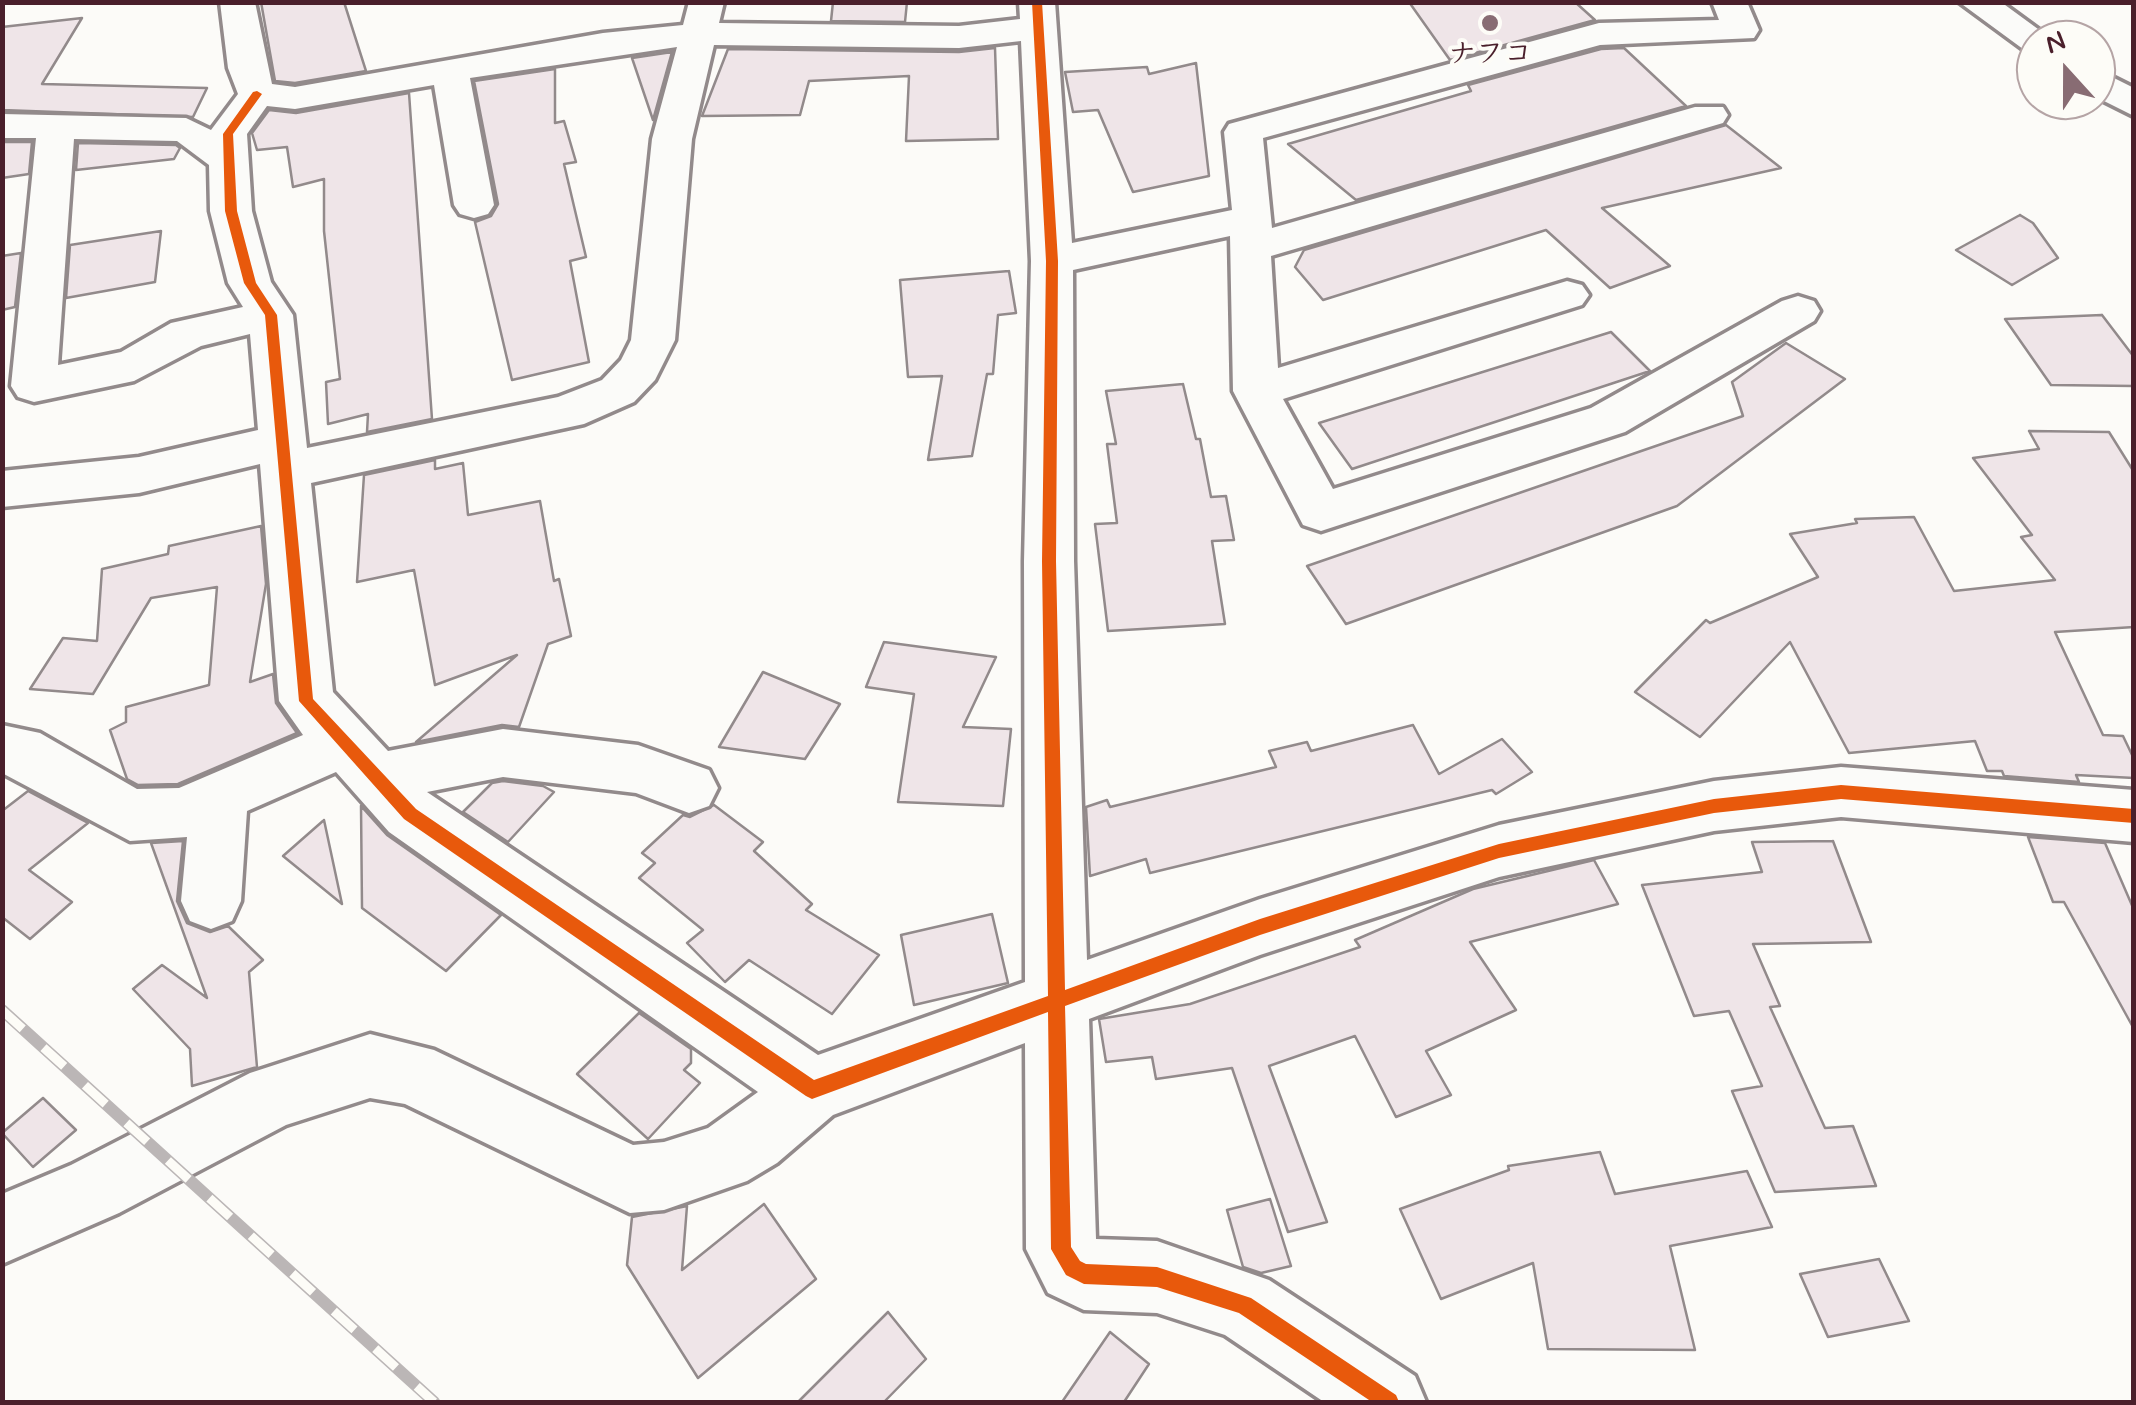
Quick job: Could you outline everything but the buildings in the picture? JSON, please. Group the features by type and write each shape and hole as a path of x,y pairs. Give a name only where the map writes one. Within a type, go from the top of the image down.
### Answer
{"main road":[{"path":"237,2 248,68 257,94"},
{"path":"1728,2 1741,30 1599,34 1244,132 1256,391 1321,512 1608,420 1798,312"},
{"path":"1976,2 2016,29"},
{"path":"257,94 296,98 604,44 704,18 809,19 959,37 1038,15 1052,261 1049,562 1060,1243 1068,1262 1084,1274 1157,1277 1223,1296 1389,1402"},
{"path":"2,488 284,456 567,412 618,391 639,369 653,340 672,139 704,18"},
{"path":"450,71 474,206"},
{"path":"257,94 228,134 231,210 250,283 270,314 306,700 410,814 812,1090"},
{"path":"1052,261 1251,233 1709,115"},
{"path":"2,126 186,130 228,160"},
{"path":"56,127 34,386 134,365 187,334 270,314"},
{"path":"1256,391 1566,294"},
{"path":"2,749 20,750 130,815 182,813 359,761 502,753 638,770 689,788"},
{"path":"2,1229 95,1189 272,1096 370,1066 410,1073 630,1179 664,1176 722,1157 753,1139 812,1090 1260,927 1498,852 1714,806 1841,792 2134,816"},
{"path":"211,902 220,799"}],"railway":[{"path":"2,1010 434,1402"}],"cycle path":[{"path":"1037,2 1052,261 1049,561 1061,1249 1073,1268 1084,1274 1157,1277 1244,1305 1389,1402"},
{"path":"257,94 228,134 231,211 250,283 271,315 306,701 410,814 812,1090 1260,927 1499,851 1714,806 1841,792 2134,816"}],"place":[{"name":"ナフコ","path":"1490,23"}]}
